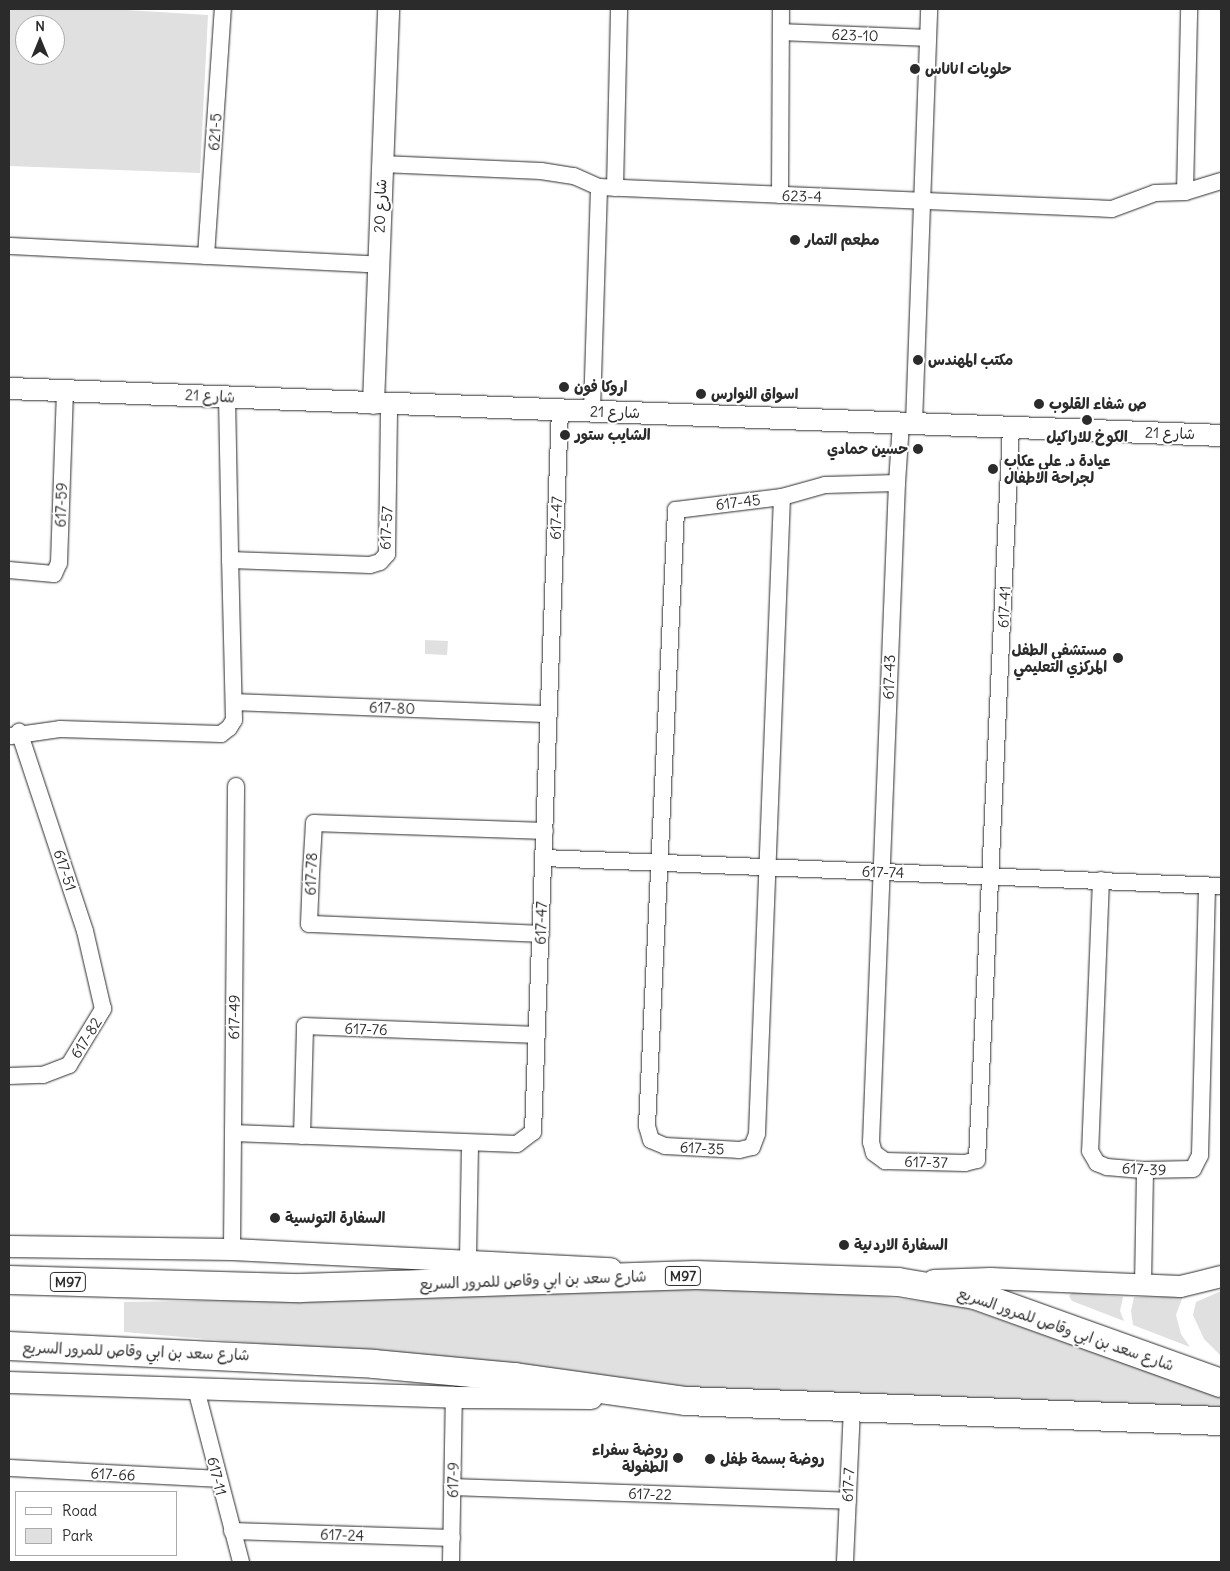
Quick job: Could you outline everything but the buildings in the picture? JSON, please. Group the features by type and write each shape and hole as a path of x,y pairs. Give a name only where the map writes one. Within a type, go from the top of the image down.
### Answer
{"highway":[{"name":"شارع سعد بن ابي وقاص للمرور السريع","path":"9,1280 301,1288 696,1275 898,1282 975,1295 1221,1383"},
{"name":"شارع سعد بن ابي وقاص للمرور السريع","path":"9,1346 127,1350 374,1364 515,1377 686,1401 1221,1421"}],"street":[{"name":"621-5","path":"206,256 223,9"},
{"name":"شارع 20","path":"381,403 378,265 388,9"},
{"path":"615,188 619,9"},
{"path":"780,195 782,9"},
{"name":"617-43","path":"882,872 897,483 908,423 922,201 930,9"},
{"path":"1185,192 1189,9"},
{"name":"623-10","path":"781,32 928,38"},
{"name":"623-4","path":"382,164 541,171 574,176 599,187 615,188 1112,209 1156,194 1185,192 1221,181"},
{"path":"592,411 599,187"},
{"path":"9,246 378,265"},
{"name":"شارع 21","path":"9,388 1221,435"},
{"name":"617-59","path":"9,570 54,574 58,563 65,390"},
{"path":"14,735 60,729 221,734 234,720 227,397"},
{"name":"617-57","path":"230,560 370,565 380,562 387,554 381,403"},
{"name":"617-47","path":"233,1133 517,1144 533,1132 560,410"},
{"name":"617-41","path":"992,876 1012,427"},
{"path":"782,497 825,485 897,483"},
{"name":"617-45","path":"658,862 676,510 782,497 769,868"},
{"name":"617-80","path":"234,702 550,714"},
{"name":"617-51","path":"14,735 85,931 103,1009"},
{"name":"617-49","path":"232,1249 236,786"},
{"name":"617-78","path":"541,934 310,924 311,874 314,823 545,831"},
{"name":"617-74","path":"544,858 1214,886"},
{"name":"617-35","path":"658,862 647,1126 651,1140 665,1146 739,1150 752,1147 757,1134 769,868"},
{"name":"617-37","path":"882,872 871,1142 874,1153 885,1161 965,1163 977,1160 992,876"},
{"name":"617-39","path":"1101,880 1090,1151 1096,1163 1107,1168 1144,1170 1193,1169 1200,1155 1214,886"},
{"name":"617-82","path":"9,1076 43,1074 69,1065 103,1009"},
{"name":"617-76","path":"302,1136 304,1026 537,1035"},
{"path":"468,1259 470,1143"},
{"path":"1143,1286 1144,1170"},
{"path":"9,1246 232,1249 468,1259 696,1275"},
{"path":"898,1282 990,1278 1143,1286 1180,1286 1221,1276"},
{"path":"9,1382 454,1397 686,1401"},
{"name":"617-11","path":"196,1389 240,1562"},
{"name":"617-9","path":"451,1562 454,1397"},
{"name":"617-7","path":"845,1562 852,1408"},
{"name":"617-66","path":"9,1468 218,1479"},
{"name":"617-22","path":"452,1487 848,1501"},
{"name":"617-24","path":"232,1532 452,1538"}],"green space":[{"path":"9,9 111,9 208,15 200,173 9,166"},
{"path":"425,640 448,641 447,655 425,654"},
{"path":"670,1287 835,1291 961,1306 1221,1397 1221,1410 664,1387 325,1349 124,1332 124,1302 367,1298"},
{"path":"1221,1291 1221,1356 1204,1339 1193,1315 1196,1302"},
{"path":"1073,1292 1123,1297 1120,1311 1124,1321 1072,1301 1069,1296"},
{"path":"1183,1296 1176,1315 1181,1334 1190,1347 1133,1325 1131,1311 1134,1297"}],"place":[{"name":"حلويات اناناس","path":"915,69"},
{"name":"مطعم التمار","path":"795,240"},
{"name":"مكتب المهندس","path":"918,360"},
{"name":"اروكا فون","path":"564,387"},
{"name":"اسواق النوارس","path":"701,394"},
{"name":"ص شفاء القلوب","path":"1039,404"},
{"name":"الكوخ للاراكيل","path":"1087,420"},
{"name":"الشايب ستور","path":"565,435"},
{"name":"حسين حمادي","path":"918,449"},
{"name":"عيادة د. علي عكاب لجراحة الاطفال","path":"993,469"},
{"name":"مستشفى الطفل المركزي التعليمي","path":"1118,658"},
{"name":"السفارة التونسية","path":"275,1218"},
{"name":"السفارة الاردنية","path":"844,1245"},
{"name":"روضة سفراء الطفولة","path":"678,1458"},
{"name":"روضة بسمة طفل","path":"710,1459"}]}
